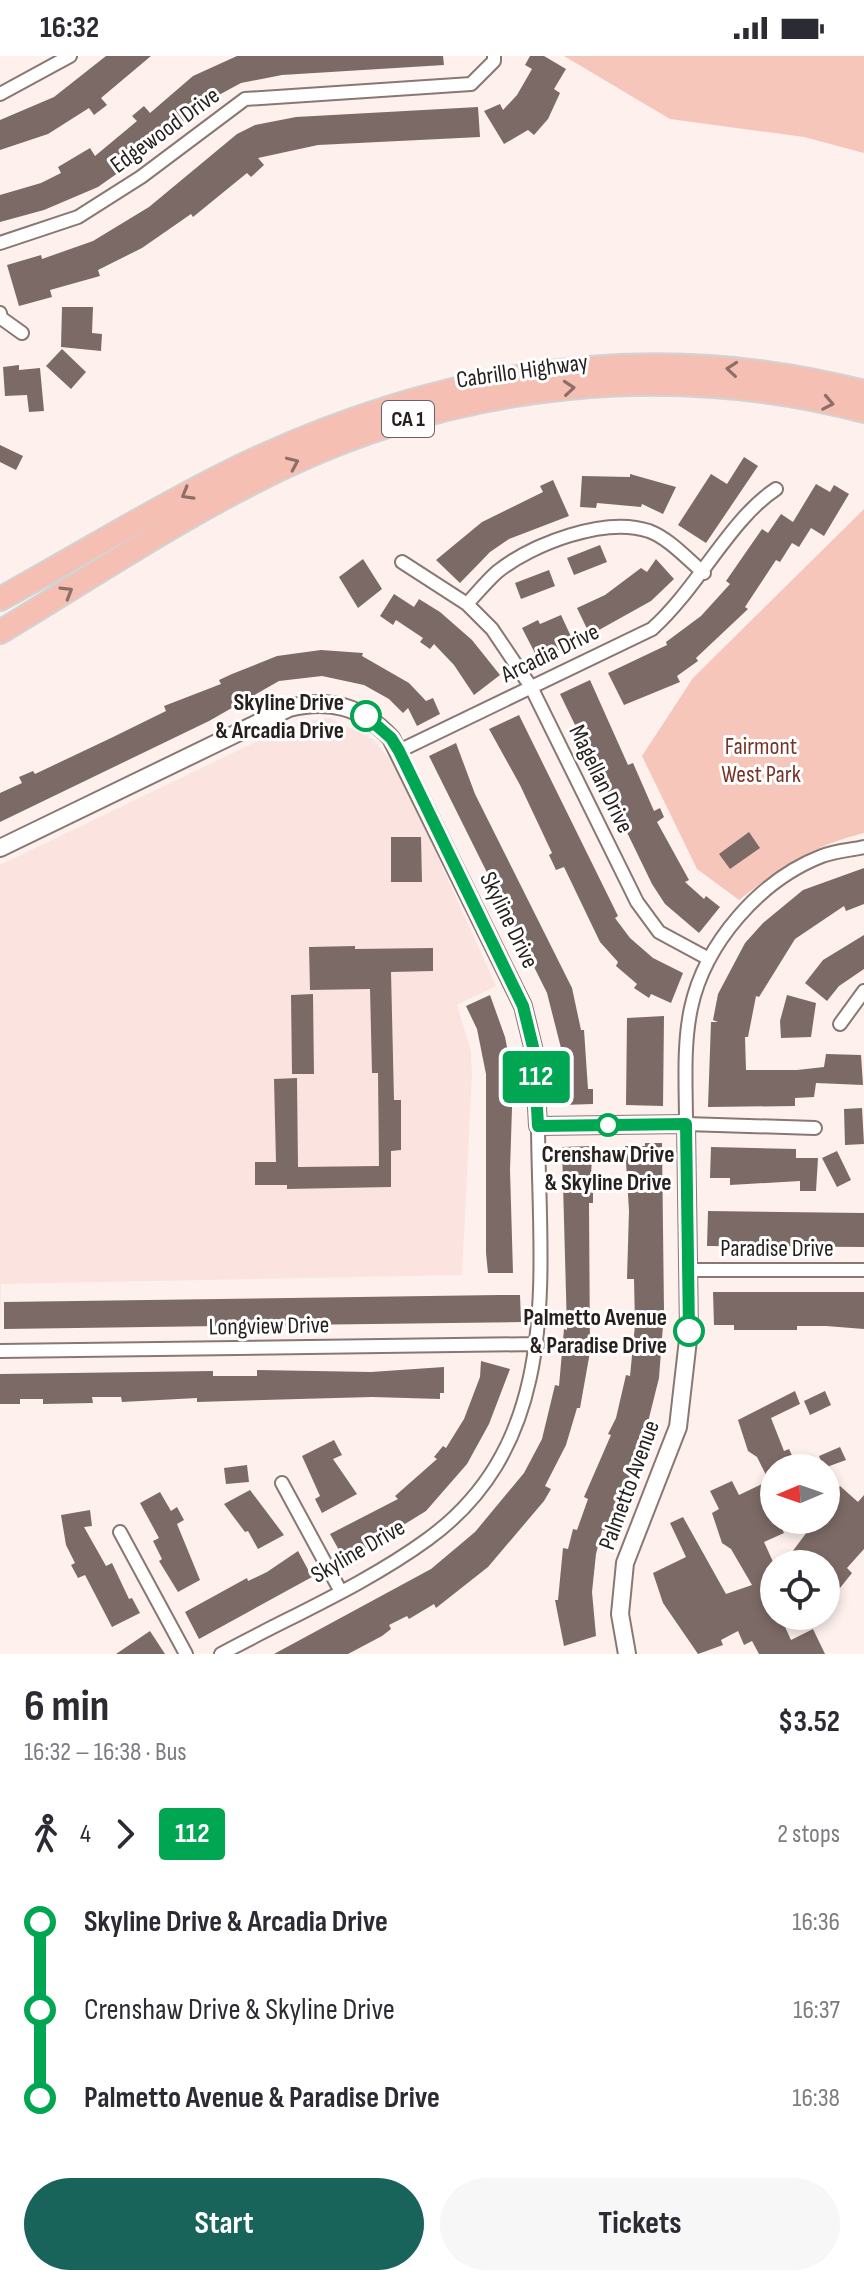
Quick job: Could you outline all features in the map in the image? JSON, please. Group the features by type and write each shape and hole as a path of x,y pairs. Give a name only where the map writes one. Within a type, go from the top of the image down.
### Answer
{"highway":[{"name":"Cabrillo Highway","path":"0,599 216,478 354,418 436,391 560,370 658,365 769,373 864,392"},
{"name":"Cabrillo Highway","path":"0,632 247,485 361,435 440,410 562,388 657,384 766,392 864,411"},
{"path":"0,585 60,567"}],"street":[{"path":"0,94 70,56"},
{"name":"Edgewood Drive","path":"0,243 78,217 141,177 245,99 471,84 494,61 494,56"},
{"path":"0,313 1,318 22,333"},
{"name":"Arcadia Drive","path":"399,751 652,629 678,606 756,502 776,489"},
{"path":"467,604 498,571 593,527 627,526 650,532 704,573"},
{"name":"Magellan Drive","path":"402,562 467,604 492,629 531,687 637,902 659,932 709,959"},
{"name":"Skyline Drive","path":"0,848 275,714 304,704 335,704 352,708 379,725 399,751 523,1006 534,1051 538,1126 538,1344 520,1417 484,1483 428,1539 221,1654"},
{"name":"Palmetto Avenue","path":"627,1654 620,1614 625,1563 678,1427 689,1331 685,1060 691,1007 709,959 759,893 823,855 864,847"},
{"path":"840,1024 864,991"},
{"path":"538,1126 686,1124 815,1128"},
{"name":"Paradise Drive","path":"690,1270 864,1270"},
{"name":"Longview Drive","path":"0,1351 538,1344"},
{"path":"282,1483 340,1590"},
{"path":"120,1532 186,1654"}],"shaded area":[{"path":"330,718 374,740 399,771 496,986 457,1005 471,1051 472,1075 462,1275 1,1284 0,1337 0,865 272,734 306,721"}],"green space":[{"path":"564,56 864,56 864,153 804,137 670,119"},
{"name":"Fairmont West Park","path":"864,509 864,833 829,844 798,859 739,900 697,869 642,756 693,678"}],"building":[{"path":"106,56 151,56 101,98 107,105 94,115 89,108 48,134 0,150 0,120 54,97"},
{"path":"237,56 443,56 444,65 282,75 241,83 204,103 156,146 98,187 44,210 0,222 0,195 41,183 61,173 58,167 90,148 95,156 137,121 132,116 144,106 150,113 193,76"},
{"path":"530,56 544,56 566,69 554,89 560,93 548,119 534,135 528,130 504,144 484,111 500,104 503,110 517,95 532,69 525,65"},
{"path":"478,107 480,137 318,145 258,158 264,165 251,177 247,173 193,217 191,214 142,248 98,270 100,276 50,290 52,297 19,306 7,265 41,255 42,259 93,241 149,207 237,134 255,125 296,117"},
{"path":"62,307 93,307 92,333 102,334 101,351 61,347"},
{"path":"62,349 86,372 71,389 46,366"},
{"path":"19,365 19,370 40,368 44,411 29,412 27,395 5,396 3,367"},
{"path":"0,445 23,456 16,470 0,462"},
{"path":"744,457 758,466 706,543 678,525 711,474 727,484"},
{"path":"630,474 676,487 663,514 642,504 641,507 597,503 596,508 580,507 582,476 630,477"},
{"path":"553,480 569,516 509,539 490,552 460,583 436,560 482,522 543,492 540,486"},
{"path":"816,484 830,492 834,485 849,494 824,536 811,528 799,547 792,543 780,562 776,560 745,607 748,609 696,658 698,661 677,676 680,682 624,705 608,673 667,645 666,642 701,616 730,584 726,581 762,529 768,533 781,514 793,522"},
{"path":"600,545 607,562 574,575 567,558"},
{"path":"363,559 382,589 358,608 339,577"},
{"path":"656,559 674,579 651,601 590,635 577,608 605,595 641,568 647,572"},
{"path":"549,570 555,586 521,599 515,583"},
{"path":"394,594 414,607 419,599 440,612 472,640 500,675 474,695 454,665 434,644 430,649 420,642 423,638 396,620 393,625 380,616"},
{"path":"561,615 574,643 538,659 522,628 538,620 540,624"},
{"path":"321,650 363,653 362,656 409,683 426,701 433,698 440,714 417,726 408,708 403,713 389,699 364,685 322,676 279,681 209,721 0,822 0,793 22,783 19,777 33,771 35,774 111,738 166,711 164,706 221,684 219,680 232,674 277,656"},
{"path":"590,680 628,765 633,763 654,811 660,808 664,817 657,822 689,880 685,882 704,899 706,896 720,907 699,933 665,904 652,884 560,694"},
{"path":"519,715 618,916 615,918 630,938 653,958 683,973 671,1003 651,994 649,998 634,988 637,984 616,966 618,962 600,942 564,867 556,870 549,855 552,853 520,785 489,729"},
{"path":"456,743 475,794 572,988 581,1030 584,1030 588,1089 593,1089 593,1104 562,1105 561,1048 547,993 429,756"},
{"path":"749,832 760,848 730,869 719,854"},
{"path":"391,837 421,837 422,882 391,882"},
{"path":"864,868 864,904 846,911 844,906 795,939 759,997 756,996 748,1037 745,1037 746,1070 824,1067 826,1054 861,1055 863,1085 816,1083 814,1097 795,1098 795,1106 708,1107 711,1022 718,1022 713,1020 718,994 745,943 763,923 803,890"},
{"path":"864,935 864,969 839,986 827,1001 805,983 823,960"},
{"path":"355,946 355,949 433,948 433,971 391,972 394,1100 401,1100 401,1150 391,1151 391,1187 287,1189 287,1185 255,1185 255,1162 276,1162 274,1079 297,1078 298,1167 379,1166 378,1073 372,1073 370,989 310,990 309,947"},
{"path":"313,994 314,1074 292,1074 291,995"},
{"path":"490,995 505,1037 513,1077 510,1170 513,1273 488,1273 486,1253 486,1074 477,1029 466,1006"},
{"path":"787,995 816,1003 811,1037 781,1038 780,1021"},
{"path":"664,1016 663,1106 626,1105 627,1018"},
{"path":"862,1108 864,1144 845,1145 844,1109"},
{"path":"645,1143 662,1143 664,1312 659,1378 641,1450 606,1531 602,1530 596,1554 592,1592 596,1636 564,1646 555,1600 558,1600 563,1548 568,1549 573,1529 577,1530 588,1499 584,1497 611,1435 608,1434 616,1418 626,1375 630,1376 635,1325 634,1279 627,1279 629,1211 625,1146 645,1146"},
{"path":"593,1146 590,1187 593,1186 593,1203 589,1203 590,1352 580,1408 577,1408 566,1445 545,1486 551,1489 544,1501 488,1567 436,1608 434,1604 409,1619 407,1616 389,1625 391,1629 382,1636 348,1654 274,1654 431,1569 475,1532 524,1473 542,1439 555,1385 559,1386 564,1329 567,1330 562,1147"},
{"path":"711,1147 796,1149 796,1158 818,1158 816,1191 800,1191 800,1181 730,1185 730,1178 710,1178"},
{"path":"837,1151 851,1180 837,1187 822,1158"},
{"path":"708,1211 864,1213 864,1247 707,1246"},
{"path":"713,1292 864,1292 864,1329 797,1326 797,1330 734,1330 734,1325 714,1325"},
{"path":"520,1295 521,1322 4,1329 4,1302"},
{"path":"481,1361 510,1369 489,1424 467,1464 426,1511 345,1561 330,1534 398,1499 395,1496 437,1459 434,1457 443,1446 446,1448 464,1419 480,1377"},
{"path":"444,1367 444,1393 440,1393 440,1399 372,1397 197,1402 197,1398 122,1402 121,1397 92,1397 93,1403 43,1404 43,1399 20,1399 20,1404 0,1404 0,1374 213,1371 213,1376 257,1376 257,1370 371,1372"},
{"path":"795,1391 800,1404 771,1418 784,1451 789,1449 791,1454 760,1454 760,1463 748,1451 738,1420"},
{"path":"825,1391 831,1405 810,1415 804,1401"},
{"path":"334,1440 342,1455 333,1459 357,1494 322,1513 315,1499 320,1496 302,1456"},
{"path":"840,1447 846,1460 840,1462 840,1454 824,1454"},
{"path":"247,1465 249,1482 226,1484 224,1468"},
{"path":"732,1481 739,1495 760,1485 760,1534 782,1534 764,1542 768,1550 760,1550 760,1630 786,1630 791,1640 813,1630 825,1654 759,1654 752,1641 744,1645 738,1631 721,1640 723,1645 698,1654 663,1603 653,1573 686,1557 670,1523 683,1517 726,1594 752,1585 731,1549 722,1543 712,1513 719,1509 710,1491"},
{"path":"840,1486 858,1502 864,1495 864,1549 847,1568 852,1573 840,1588 840,1550 794,1550 806,1534 840,1534"},
{"path":"250,1490 284,1535 258,1549 248,1531 245,1532 224,1504"},
{"path":"160,1492 171,1511 177,1507 184,1520 177,1524 200,1580 178,1592 159,1561 162,1559 153,1541 159,1538 140,1503"},
{"path":"90,1510 92,1526 84,1527 106,1566 112,1563 129,1599 132,1598 140,1613 112,1627 85,1575 78,1578 66,1545 61,1515"},
{"path":"298,1551 312,1577 199,1639 185,1612 247,1578 248,1581 267,1572"},
{"path":"150,1631 165,1654 116,1654"}],"bus line":[{"name":"112","path":"366,716 379,725 399,751 523,1006 534,1051 538,1126 686,1124 689,1331"}],"place":[{"name":"Skyline Drive & Arcadia Drive","path":"366,716"},
{"name":"Crenshaw Drive & Skyline Drive","path":"608,1125"},
{"name":"Palmetto Avenue & Paradise Drive","path":"689,1331"}]}
